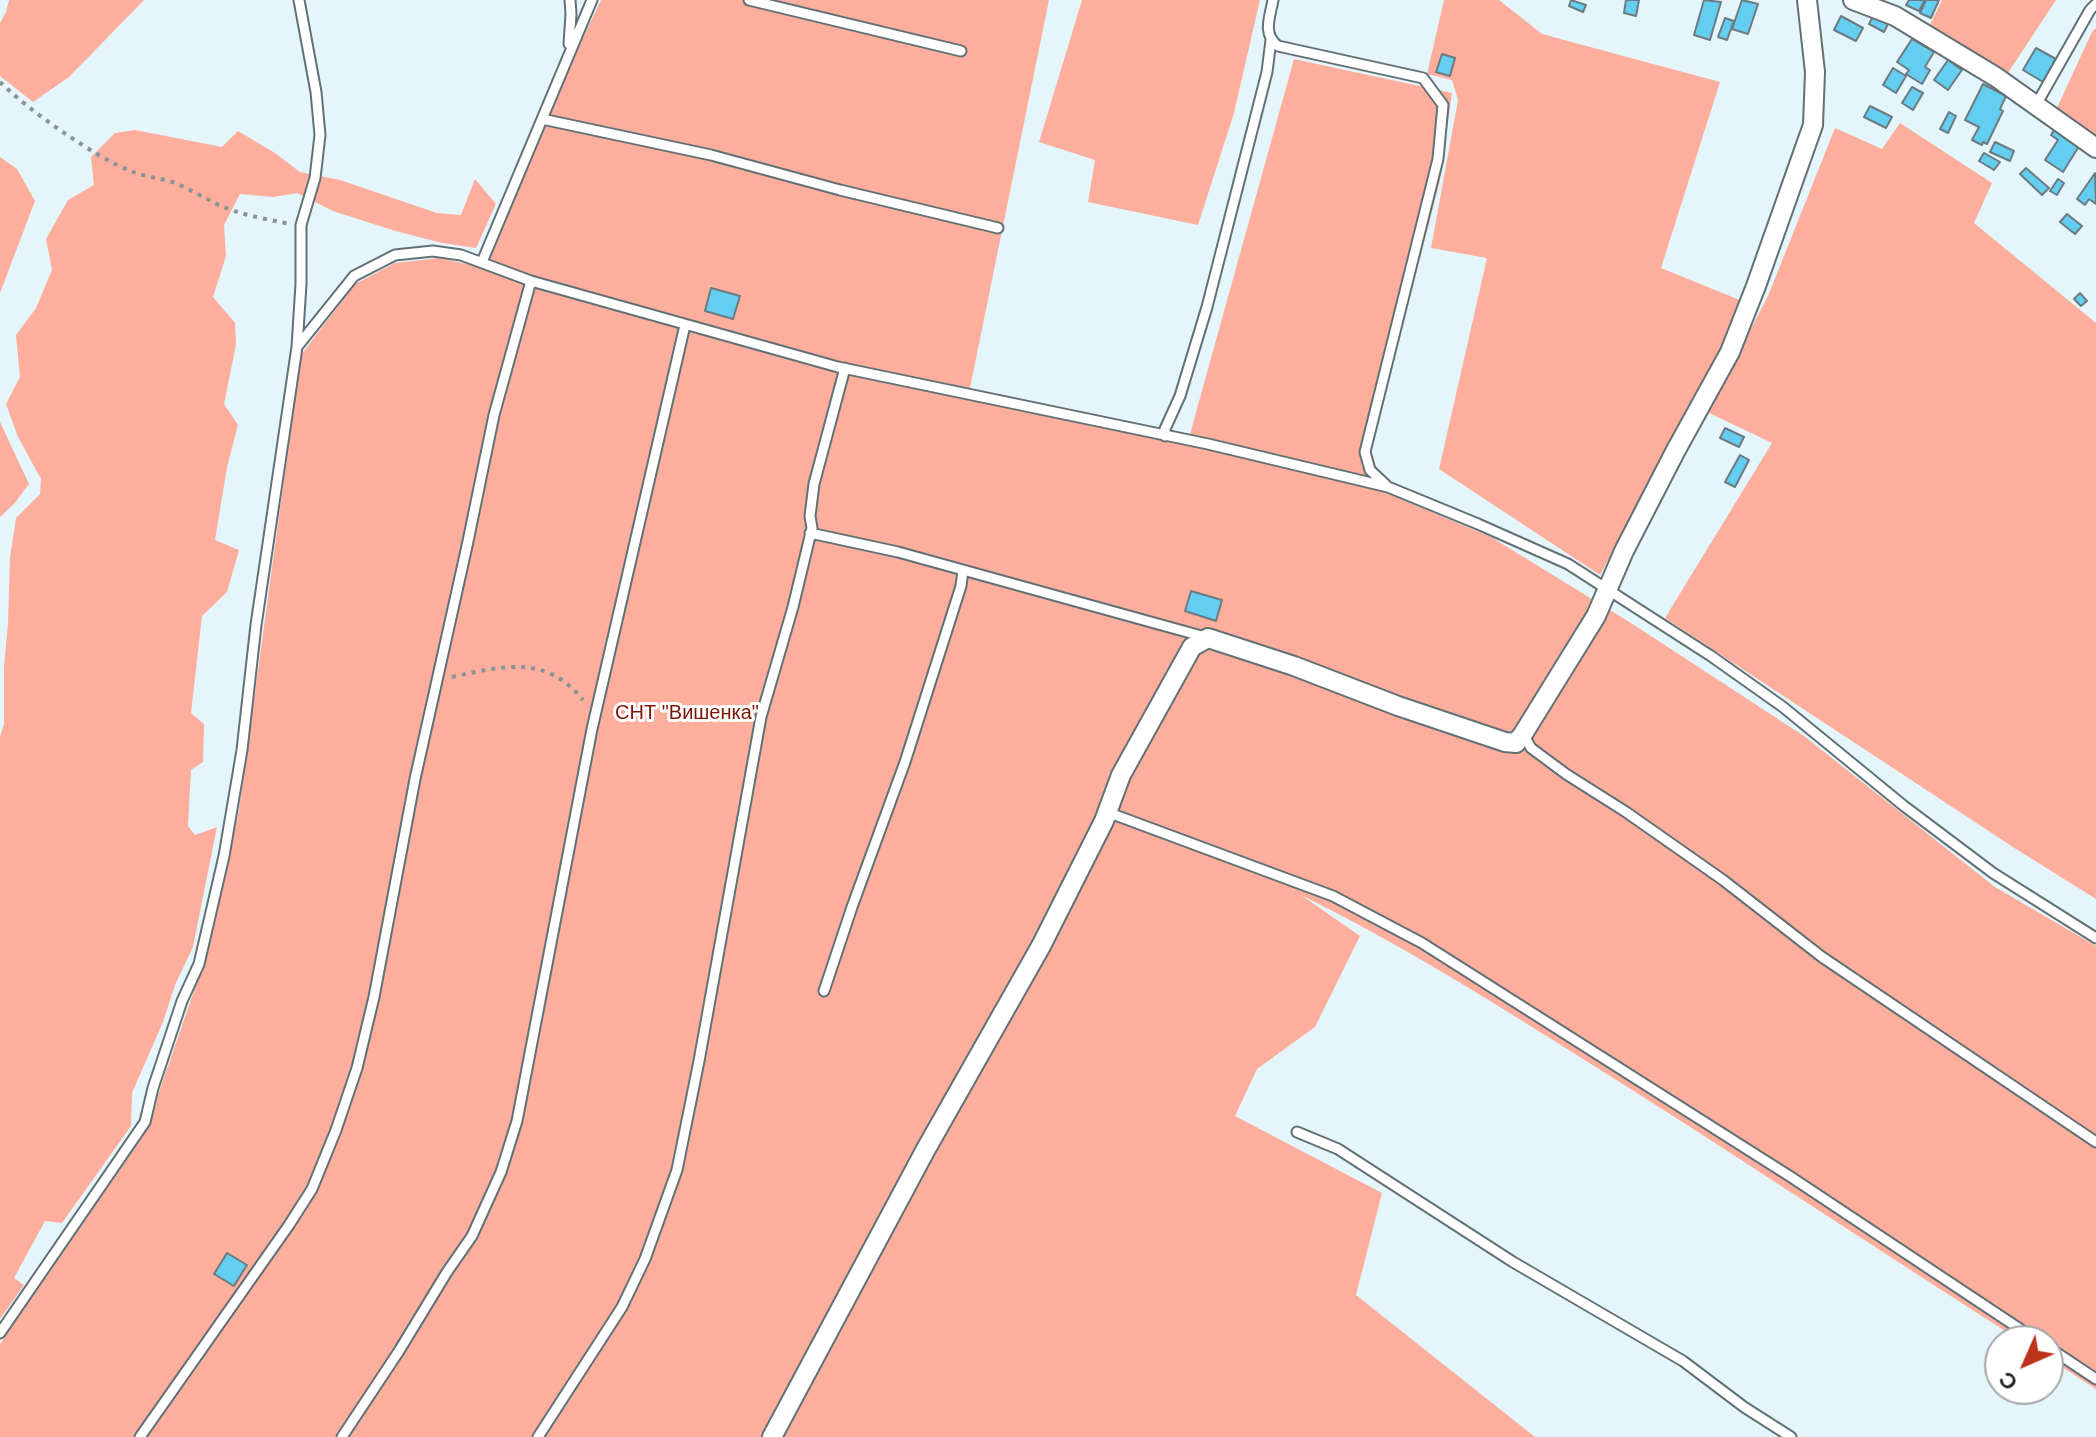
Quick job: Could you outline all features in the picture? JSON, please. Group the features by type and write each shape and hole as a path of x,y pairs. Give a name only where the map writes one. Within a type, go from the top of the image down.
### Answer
{"street":[{"path":"772,1437 926,1149 1041,946 1107,812 1121,775 1192,647 1208,638 1294,666 1492,739 1516,743 1523,734 1596,616 1624,551 1730,352 1813,125 1815,72 1807,0"},
{"path":"1853,0 1895,16 1996,77 2096,148"}],"lane":[{"path":"0,1333 145,1122 182,1001 199,964 224,856 242,750 258,610 297,347 301,225 315,178 320,135 316,92 299,0"},
{"path":"569,55 570,0"},
{"path":"482,262 592,0"},
{"path":"749,0 961,51"},
{"path":"1273,0 1267,32 1278,46 1423,78 1443,105 1438,159 1365,452 1370,470 1388,487"},
{"path":"2036,105 2096,4"},
{"path":"1165,436 1207,307 1267,72 1271,40"},
{"path":"542,119 711,155 998,228"},
{"path":"297,347 354,276 395,255 433,251 461,255 531,281 845,368 1388,487 1568,564 1711,656 1783,707 1904,806 1993,873 2096,938"},
{"path":"140,1437 312,1189 357,1068 494,415 531,281"},
{"path":"342,1437 472,1236 501,1172 517,1121 592,729 685,325"},
{"path":"538,1437 622,1307 645,1259 677,1170 761,717 793,607 812,528 810,516 814,484 845,368"},
{"path":"810,533 898,552 1208,638"},
{"path":"824,991 909,748 961,586 963,570"},
{"path":"1523,734 1531,748 1723,880 1822,957 2096,1142"},
{"path":"1107,812 1333,896 1422,943 1791,1177 2014,1325"},
{"path":"1297,1132 1338,1149 1513,1262 1683,1361 1744,1407 1791,1437"},
{"path":"2064,1358 2096,1379"}],"path":[{"path":"0,82 58,127 135,173 175,183 219,205 251,216 301,225"},
{"path":"437,680 523,666 558,676 582,698 592,729"}],"green space":[{"path":"9,0 144,0 69,77 33,102 0,76 0,23"},
{"name":"СНТ \"Вишенка\"","path":"601,0 1049,0 970,388 1190,434 1294,59 1452,93 1440,180 1371,449 1376,467 1398,498 1491,537 1631,623 1804,736 1995,887 2096,946 2096,1389 2064,1368 2064,1325 1996,1325 1514,1016 1409,953 1301,895 1360,936 1315,1027 1257,1069 1235,1116 1382,1193 1356,1295 1535,1437 0,1437 0,1344 150,1126 204,962 239,810 301,355 355,284 395,263 439,258 485,268 567,72"},
{"path":"1082,0 1260,0 1234,113 1198,225 1088,202 1095,160 1039,142"},
{"path":"1444,0 1499,0 1542,34 1720,82 1661,268 1747,303 1600,575 1439,469 1487,258 1431,248 1458,100 1452,80 1427,74"},
{"path":"1942,0 2056,0 2006,76 1928,29"},
{"path":"2096,28 2096,140 2055,112"},
{"path":"1900,123 1992,183 1974,223 2096,323 2096,899 1665,618 1772,443 1707,412 1768,296 1835,128 1882,149"},
{"path":"135,130 222,147 238,131 300,172 340,180 437,213 461,215 475,179 496,204 476,248 392,230 333,211 297,193 273,197 240,194 224,225 226,256 213,297 235,323 236,345 224,404 238,425 227,467 215,540 239,550 227,592 202,616 191,713 204,724 203,762 191,770 188,826 195,835 217,827 193,947 132,1093 131,1126 62,1223 45,1221 14,1278 24,1285 0,1319 0,737 4,724 10,557 16,518 40,494 41,479 18,437 6,404 20,377 16,335 36,308 52,270 46,239 68,200 94,185 91,157 115,133"},
{"path":"0,157 17,169 35,201 0,293"},
{"path":"0,422 29,484 0,517"}],"building":[{"path":"1571,0 1586,5 1583,12 1569,6"},
{"path":"1626,0 1639,0 1636,16 1624,13"},
{"path":"1704,0 1721,2 1710,40 1694,35"},
{"path":"1742,0 1758,4 1748,34 1732,29"},
{"path":"1909,0 1925,0 1919,11 1906,5"},
{"path":"1926,0 1939,0 1931,18 1920,13"},
{"path":"1874,14 1889,22 1884,32 1869,24"},
{"path":"1841,16 1863,28 1856,41 1834,30"},
{"path":"1725,18 1734,21 1727,40 1718,37"},
{"path":"1912,39 1934,52 1925,67 1930,70 1922,84 1906,74 1909,70 1897,62"},
{"path":"2036,48 2056,59 2043,82 2023,70"},
{"path":"1442,54 1455,58 1450,76 1436,72"},
{"path":"1948,60 1962,70 1948,90 1934,80"},
{"path":"1893,68 1906,76 1896,93 1883,85"},
{"path":"1983,84 2006,96 2000,109 2003,111 1987,144 1983,142 1982,145 1972,140 1979,127 1965,120"},
{"path":"1912,87 1923,93 1913,110 1902,103"},
{"path":"1870,106 1892,117 1886,128 1864,117"},
{"path":"1949,112 1956,116 1948,133 1940,129"},
{"path":"2056,127 2081,143 2063,172 2045,160 2058,140 2051,135"},
{"path":"1995,142 2014,151 2010,161 1990,152"},
{"path":"1984,153 2000,162 1994,170 1979,161"},
{"path":"2026,168 2049,188 2042,195 2020,174"},
{"path":"2095,173 2096,204 2089,199 2085,205 2077,199"},
{"path":"2058,179 2064,183 2057,195 2050,191"},
{"path":"2067,214 2082,226 2075,234 2060,222"},
{"path":"711,288 740,296 733,319 705,311"},
{"path":"2080,293 2087,301 2081,306 2074,299"},
{"path":"1725,428 1744,437 1739,447 1720,438"},
{"path":"1740,455 1749,460 1735,487 1725,482"},
{"path":"1191,591 1222,600 1216,621 1185,611"},
{"path":"227,1253 247,1265 234,1286 214,1274"}]}
